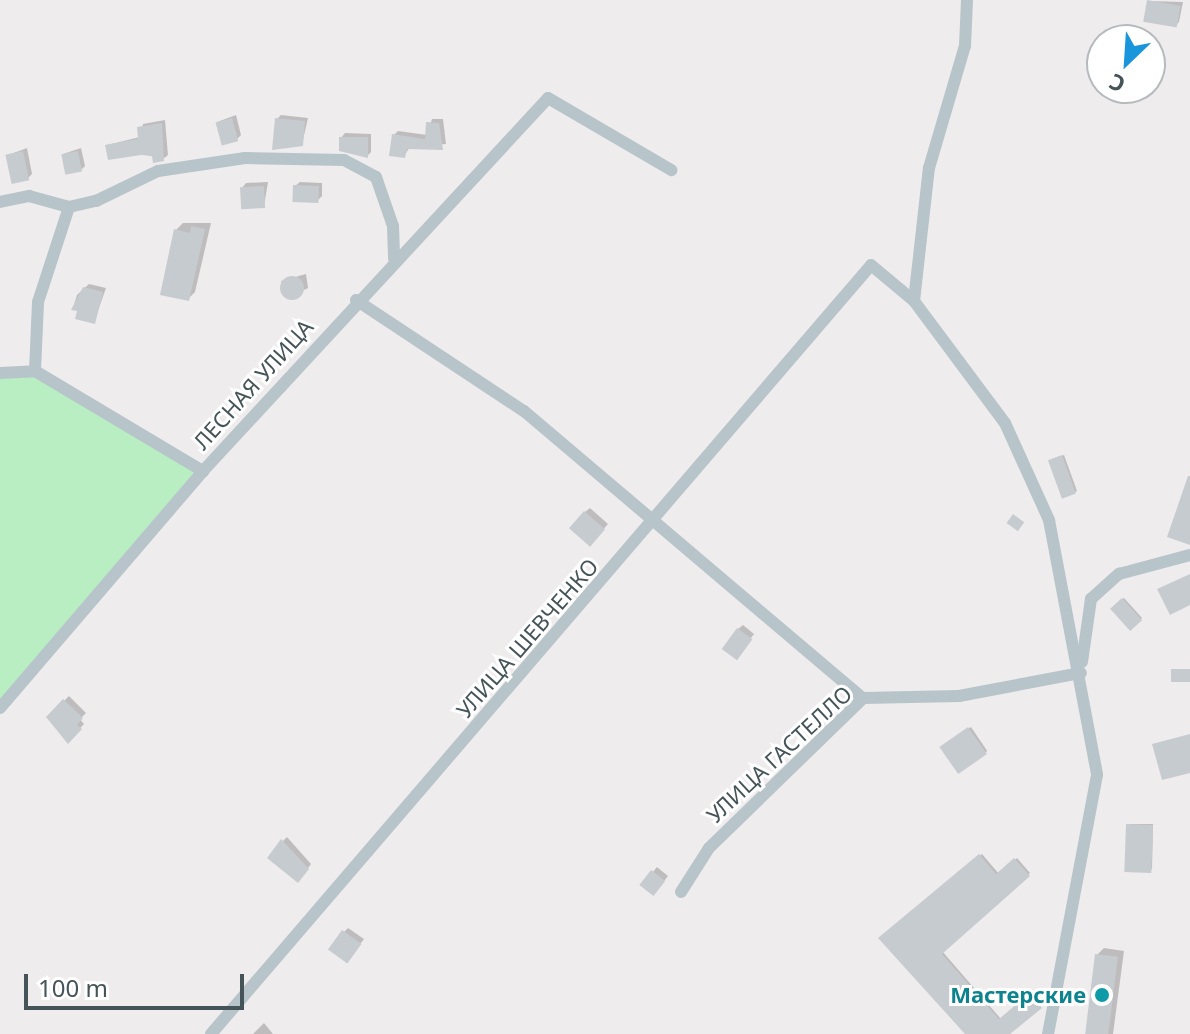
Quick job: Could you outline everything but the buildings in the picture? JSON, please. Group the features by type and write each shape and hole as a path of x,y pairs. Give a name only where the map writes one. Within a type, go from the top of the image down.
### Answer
{"street":[{"path":"967,0 965,46 929,168 914,301 1005,423 1043,506 1081,673 1097,775 1048,1034"},
{"name":"ЛЕСНАЯ УЛИЦА","path":"0,708 203,471 356,300 548,98 671,170"},
{"path":"0,202 29,196 69,207 96,201 158,171 245,158 344,160 376,177 393,226 394,259"},
{"path":"35,371 38,302 69,207"},
{"name":"УЛИЦА ШЕВЧЕНКО","path":"211,1034 654,522 871,265 914,301"},
{"path":"356,300 524,411 863,698"},
{"path":"0,373 35,371 203,471"},
{"path":"1081,673 1091,599 1119,574 1190,555"},
{"name":"УЛИЦА ГАСТЕЛЛО","path":"681,892 709,848 863,698 959,696 1081,673"}],"green space":[{"path":"35,371 203,471 0,708 0,373"}],"place":[{"name":"Мастерские","path":"1102,995"}]}
